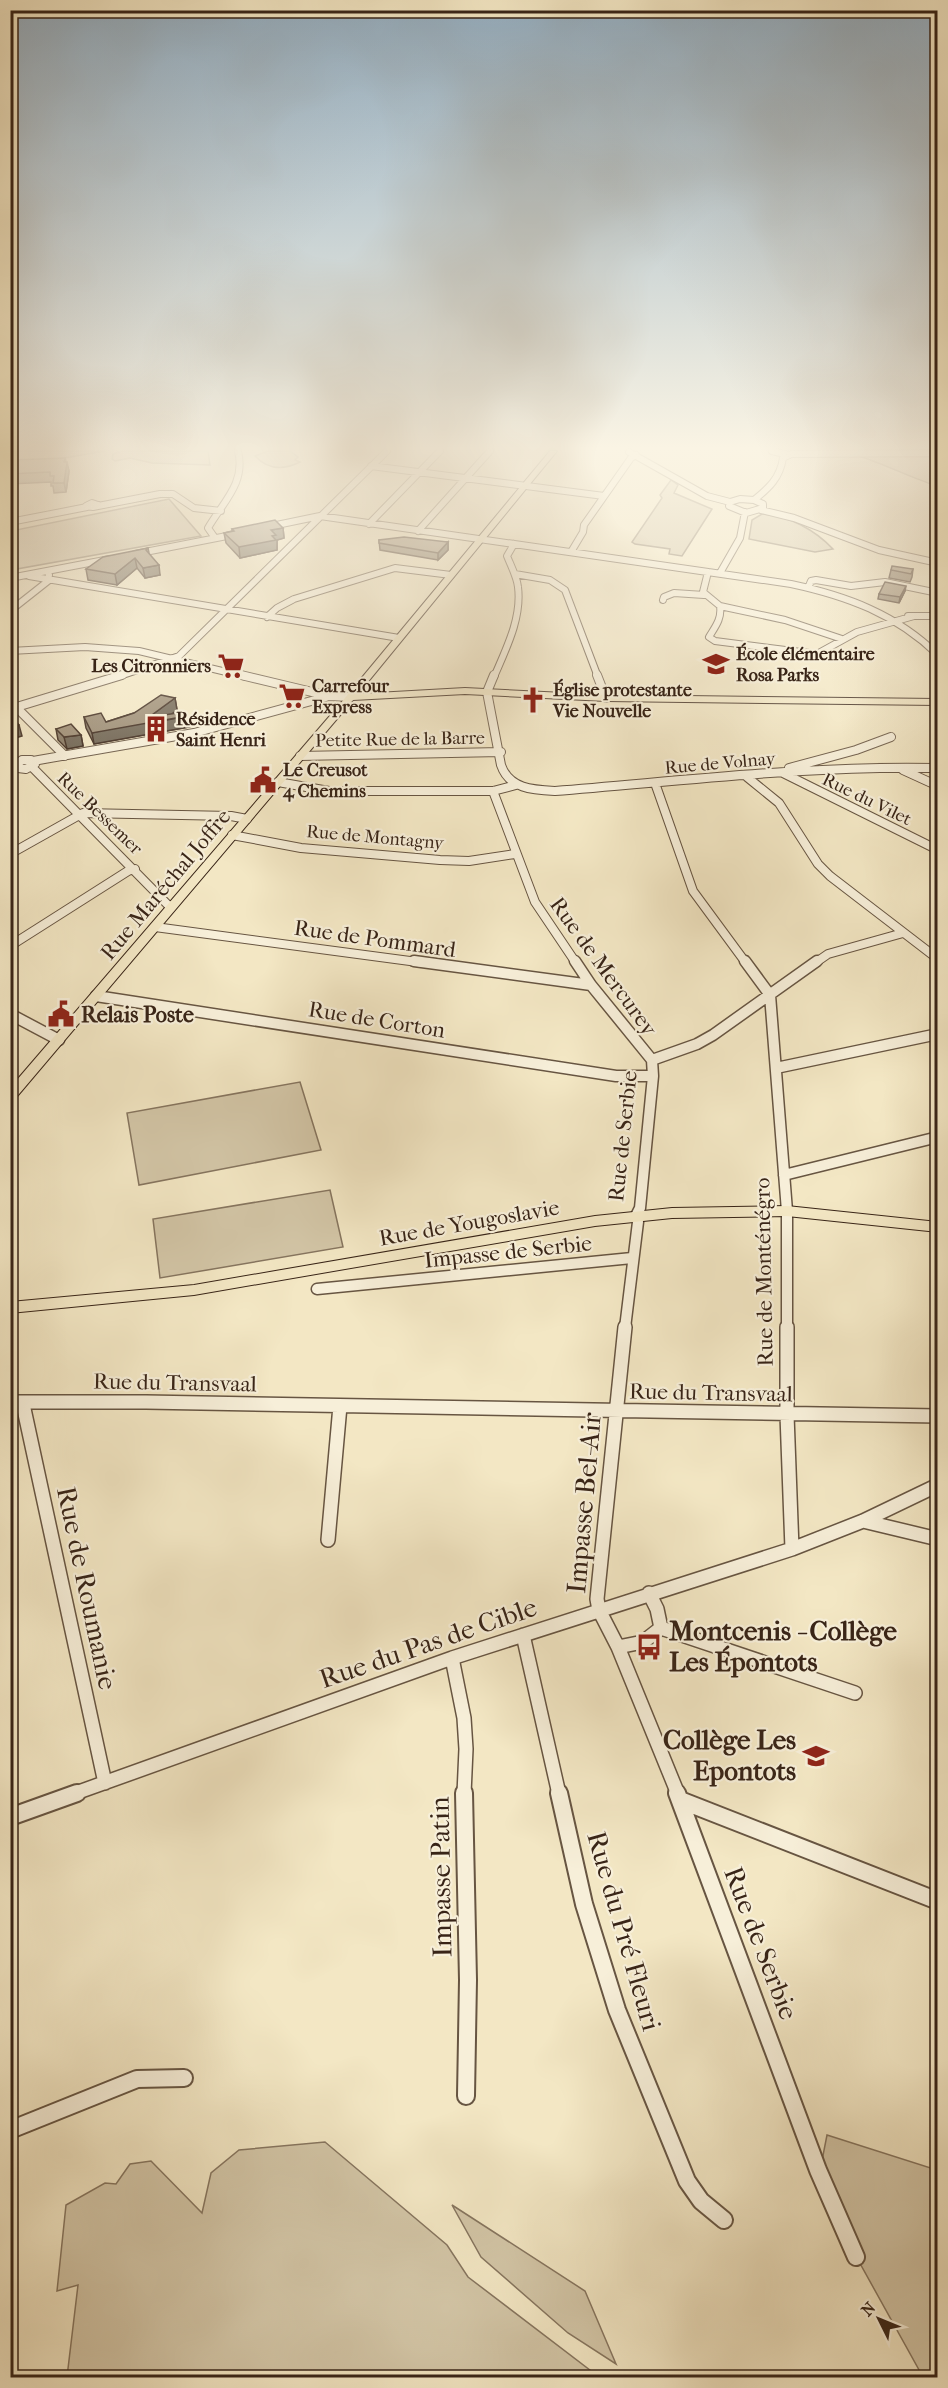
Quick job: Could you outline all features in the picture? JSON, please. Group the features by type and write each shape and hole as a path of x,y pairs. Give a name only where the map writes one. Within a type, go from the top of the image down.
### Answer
{"main road":[{"name":"Rue Maréchal Joffre","path":"10,1097 462,562"},
{"path":"350,697 457,691 606,698 938,702"},
{"name":"Rue de Yougoslavie","path":"10,1308 194,1290 595,1221 636,1216 701,1211 787,1211 938,1227"}],"street":[{"path":"10,578 94,562"},
{"path":"64,756 13,708 179,656 273,562"},
{"path":"278,782 329,791 493,791 512,782 503,771 501,752 487,692 511,637 518,613 519,595 515,574 510,562"},
{"path":"643,562 808,588 844,598 881,613 896,622 938,655"},
{"path":"720,573 726,562"},
{"path":"267,617 277,608 294,599 395,568 452,575"},
{"path":"10,611 48,581 51,571"},
{"path":"704,595 703,589 708,572"},
{"path":"515,574 550,580 565,590 606,698"},
{"path":"27,575 48,581 399,638"},
{"path":"808,588 811,581 816,580 851,586 885,582 938,593"},
{"path":"663,600 664,597 674,593 704,595 720,606 785,621 842,639"},
{"path":"720,606 721,619 710,637 715,641 817,654 857,632 914,616"},
{"path":"881,613 938,616"},
{"path":"928,645 938,644"},
{"path":"10,651 63,647 139,651 329,696 350,697"},
{"path":"10,773 23,766 64,756 202,731 329,696"},
{"path":"783,773 783,769 856,750 891,737"},
{"name":"Petite Rue de la Barre","path":"300,756 501,752"},
{"name":"Rue Bessemer","path":"23,766 79,814 168,905 172,906"},
{"path":"897,767 938,786"},
{"name":"Rue de Volnay","path":"512,782 540,791 783,773 897,767 938,768"},
{"name":"Rue du Vilet","path":"783,773 938,850"},
{"path":"747,777 779,803 819,864 830,876 938,959"},
{"path":"655,783 693,891 770,995"},
{"name":"Rue de Mercurey","path":"493,791 535,902 591,985 652,1060"},
{"path":"10,854 79,814 231,816 247,819"},
{"name":"Rue de Montagny","path":"232,835 301,848 440,860 469,861 516,854"},
{"path":"10,946 128,871 135,869"},
{"name":"Rue de Pommard","path":"155,927 591,985"},
{"path":"652,1060 702,1041 828,954 903,933"},
{"name":"Rue de Monténégro","path":"770,995 787,1211 787,1415 792,1550"},
{"name":"Rue de Corton","path":"96,996 616,1076 652,1076"},
{"path":"10,1014 59,1040"},
{"path":"776,1068 938,1034"},
{"name":"Rue de Serbie","path":"636,1216 640,1208 652,1060"},
{"path":"784,1175 938,1137"},
{"name":"Impasse Bel-Air","path":"618,1647 599,1610 597,1599 632,1258 638,1222 636,1216"},
{"name":"Impasse de Serbie","path":"317,1289 632,1258"},
{"name":"Rue du Transvaal","path":"18,1402 938,1416"},
{"name":"Rue de Roumanie","path":"18,1402 24,1409 105,1783"},
{"path":"328,1540 340,1406"},
{"name":"Rue du Pas de Cible","path":"10,1817 452,1658 649,1593 792,1550 863,1521 938,1485"},
{"path":"863,1521 938,1539"},
{"path":"649,1593 657,1609 661,1628"},
{"path":"618,1647 643,1642 661,1628"},
{"path":"661,1628 855,1693"},
{"name":"Rue du Pré Fleuri","path":"523,1635 584,1904 617,2010 687,2181 701,2201 724,2220"},
{"name":"Rue de Serbie","path":"618,1647 680,1800 818,2170 856,2257"},
{"name":"Impasse Patin","path":"452,1658 464,1718 466,1749 464,1803 468,1980 466,2096"},
{"path":"680,1800 938,1901"},
{"path":"10,2130 137,2079 184,2078"}],"shaded area":[{"path":"11,562 53,562 11,570"},
{"path":"300,1082 321,1150 139,1185 127,1113"},
{"path":"330,1190 343,1247 160,1278 153,1219"},
{"path":"827,2135 937,2170 937,2377 923,2377 817,2186"},
{"path":"325,2142 447,2245 468,2277 599,2377 67,2377 78,2285 57,2291 66,2205 105,2183 116,2184 130,2164 151,2161 202,2213 211,2173 239,2150"},
{"path":"452,2205 585,2291 616,2364 568,2333 481,2257"}],"building":[{"path":"95,562 129,562 115,574 86,569"},
{"path":"139,562 157,562 159,565 143,568"},
{"path":"892,566 913,569 911,574 891,570"},
{"path":"885,582 906,586 900,597 879,594"},
{"path":"161,695 175,698 149,717 185,712 187,716 92,733 84,717 101,713 106,722 134,713"},
{"path":"11,716 19,725 10,728"},
{"path":"71,724 81,735 64,737 56,729"}],"place":[{"name":"École élémentaire Rosa Parks","path":"716,664"},
{"name":"Les Citronniers","path":"231,666"},
{"name":"Carrefour Express","path":"292,696"},
{"name":"Église protestante Vie Nouvelle","path":"533,700"},
{"name":"Résidence Saint Henri","path":"156,729"},
{"name":"Le Creusot 4 Chemins","path":"263,780"},
{"name":"Relais Poste","path":"61,1014"},
{"name":"Montcenis - Collège Les Épontots","path":"649,1647"},
{"name":"Collège Les Epontots","path":"816,1756"}]}
